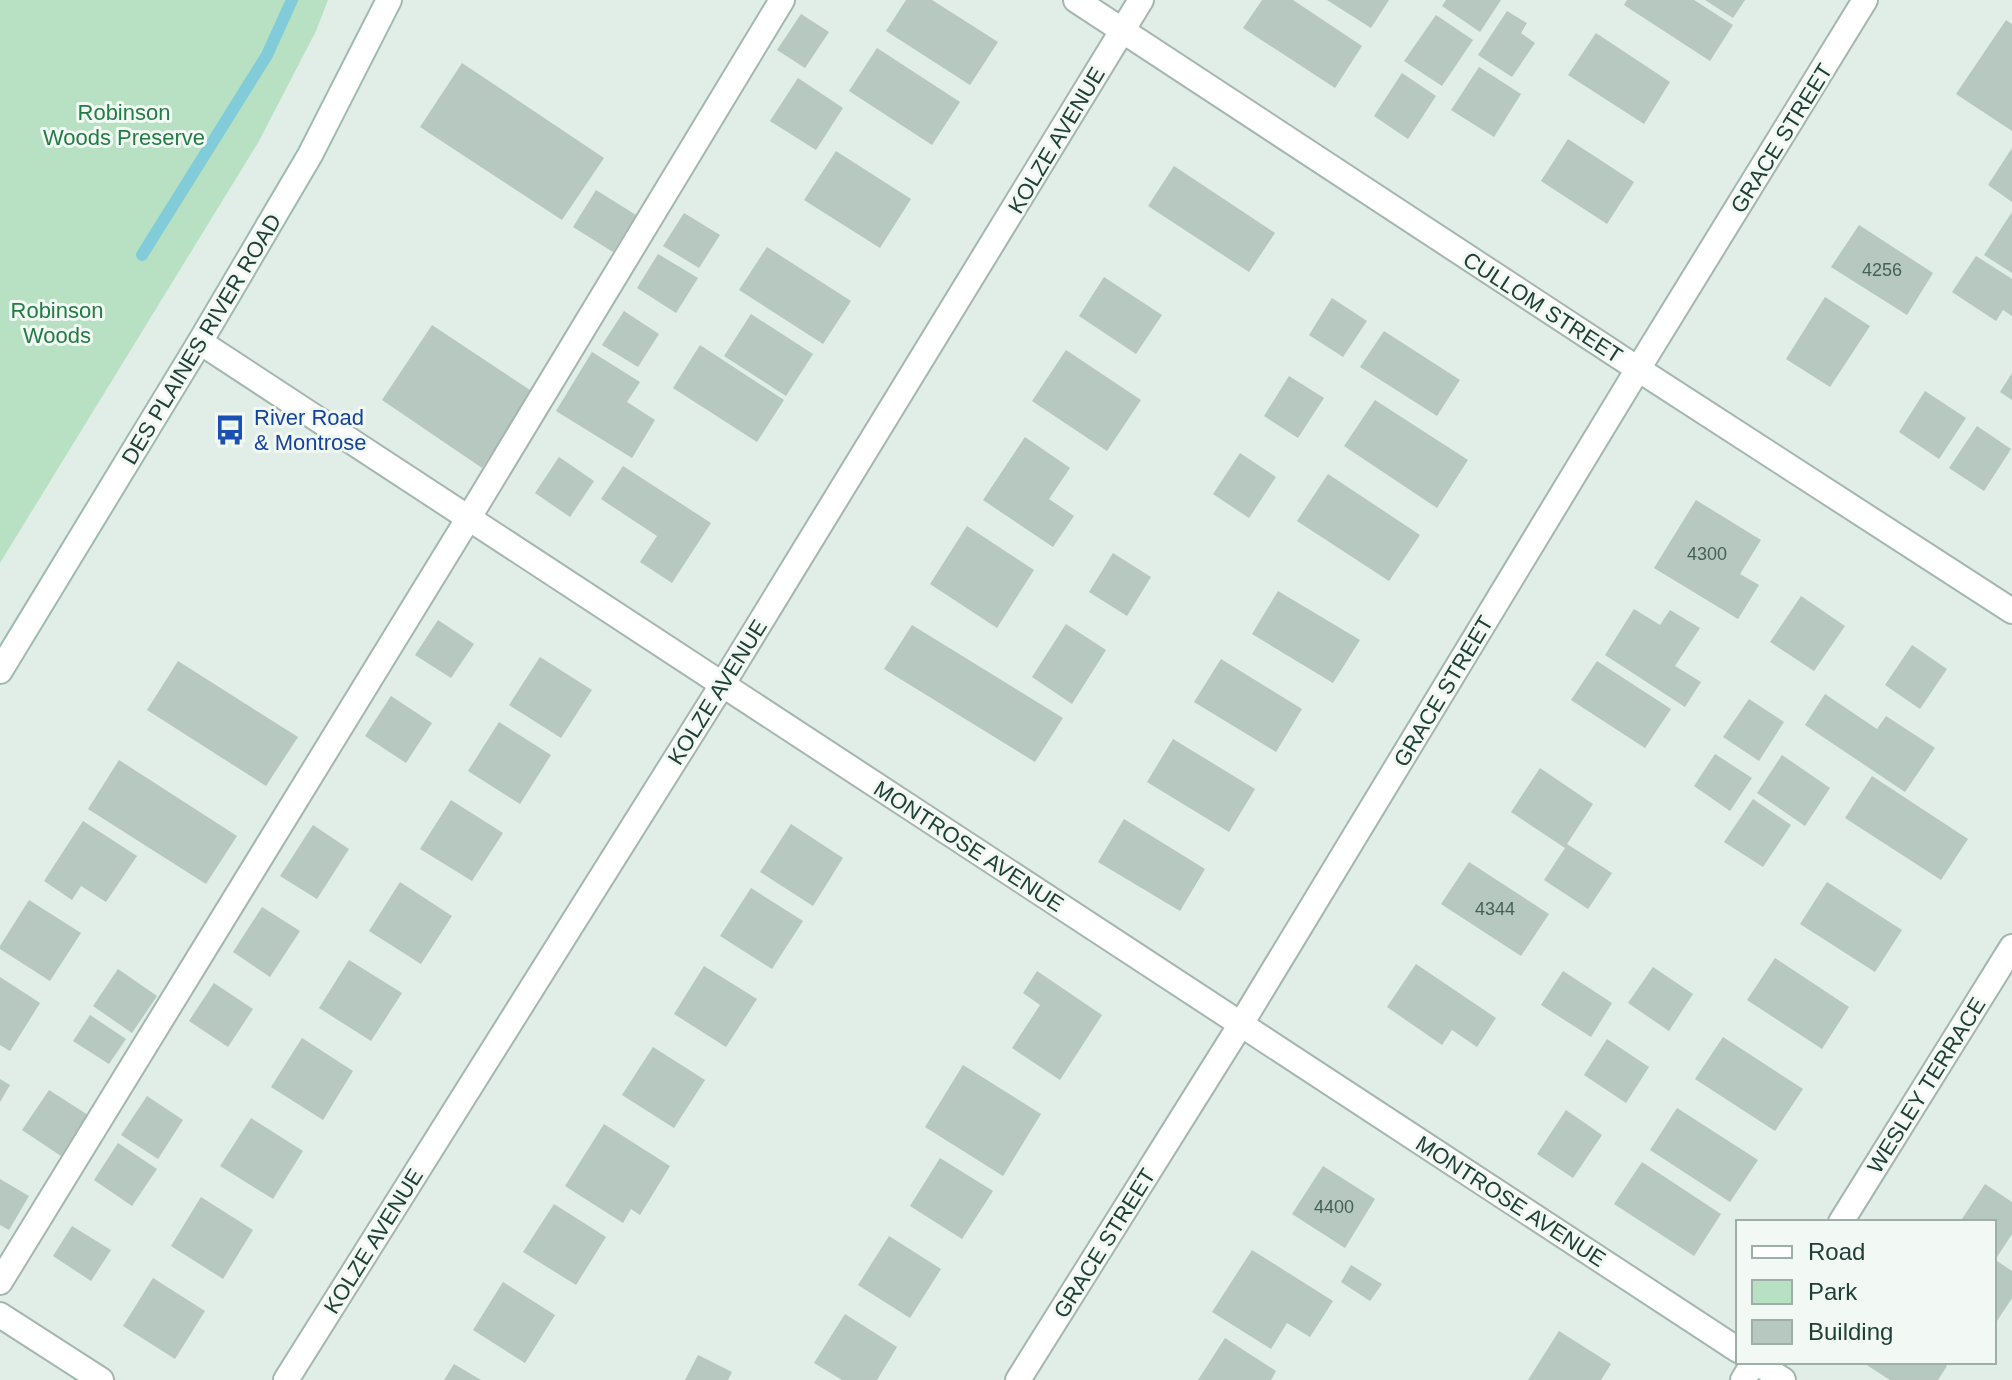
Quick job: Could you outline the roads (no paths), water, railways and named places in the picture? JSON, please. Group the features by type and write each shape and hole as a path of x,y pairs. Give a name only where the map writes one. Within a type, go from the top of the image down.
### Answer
{"street":[{"name":"DES PLAINES RIVER ROAD","path":"0,671 310,155 389,0"},
{"path":"0,1282 782,0"},
{"name":"CULLOM STREET","path":"1076,0 2012,611"},
{"name":"KOLZE AVENUE","path":"286,1380 722,685 1141,0"},
{"name":"GRACE STREET","path":"1018,1380 1241,1024 1865,0"},
{"name":"MONTROSE AVENUE","path":"200,342 1736,1349"},
{"name":"WESLEY TERRACE","path":"1842,1220 2012,947"},
{"path":"0,1315 101,1380"},
{"path":"1758,1364 1783,1380"}],"waterway":[{"path":"142,255 267,55 292,0"}],"place":[{"name":"River Road & Montrose","path":"230,430"}],"park label":[{"name":"Robinson Woods Preserve","path":"124,124"},
{"name":"Robinson Woods","path":"57,322"}]}
